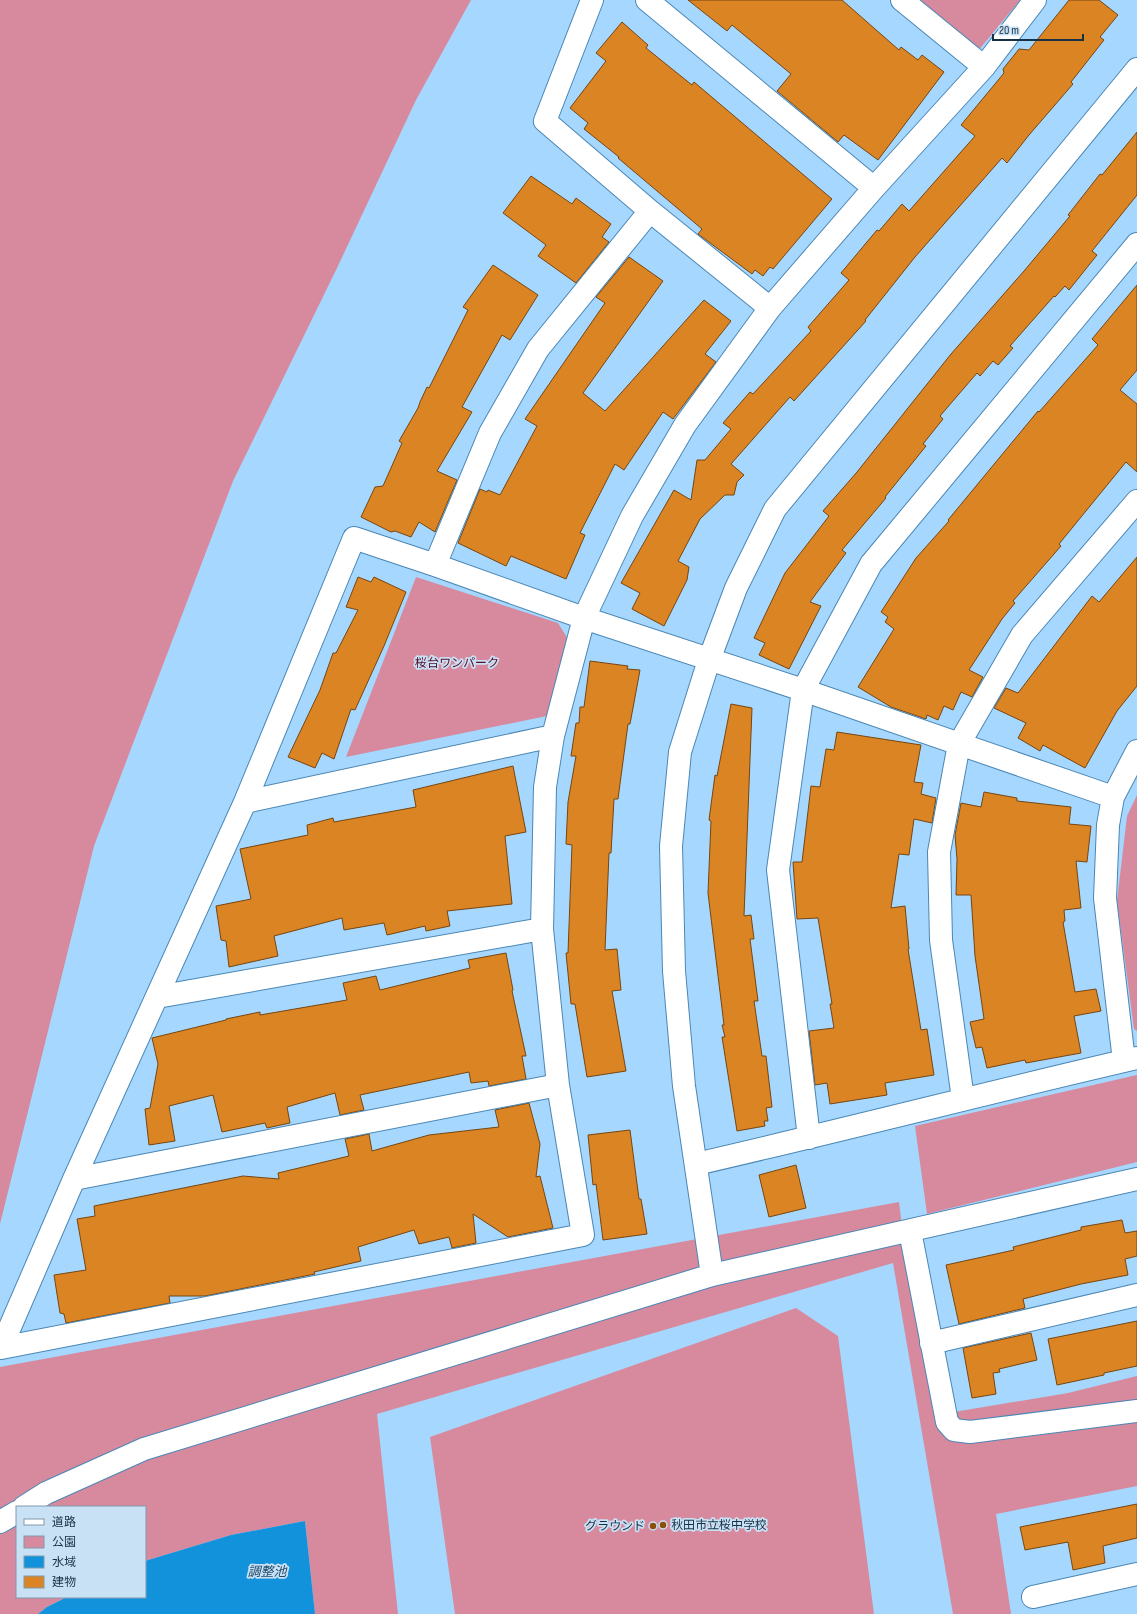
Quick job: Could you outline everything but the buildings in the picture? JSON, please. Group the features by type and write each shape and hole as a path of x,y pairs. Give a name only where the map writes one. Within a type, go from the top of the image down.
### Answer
{"street":[{"path":"592,0 545,121 650,211 770,308"},
{"path":"647,0 874,188"},
{"path":"902,0 984,66"},
{"path":"1035,0 984,66 874,188 770,308 685,425 632,516 584,618 553,736 545,787 542,929 558,1085 583,1235 1,1348 74,1179 245,802 354,538 584,618 803,690 1113,797"},
{"path":"712,1275 684,1086 675,978 671,846 680,752 709,660 736,588 775,509 1137,69"},
{"path":"435,565 490,433 538,349 650,211"},
{"path":"809,1138 778,870 803,690 871,564 1137,244"},
{"path":"963,1099 941,940 939,852 959,744 1022,635 1137,501"},
{"path":"245,802 553,736"},
{"path":"696,1164 1131,1060 1105,898 1108,825 1113,797 1137,751"},
{"path":"157,997 542,929"},
{"path":"74,1179 558,1085"},
{"path":"26,1506 46,1493 144,1449 712,1275 1137,1179"},
{"path":"910,1230 947,1422 954,1430 970,1432 1137,1411"},
{"path":"931,1343 1137,1295"},
{"path":"0,1522 16,1513"},
{"path":"1032,1598 1137,1574"}],"green space":[{"path":"0,0 471,0 416,100 337,268 233,481 94,846 0,1224"},
{"path":"915,0 1020,0 978,51"},
{"name":"桜台ワンパーク","path":"416,577 558,623 568,639 547,716 346,757"},
{"path":"1137,795 1137,1031 1134,1029 1117,901 1127,816"},
{"path":"1137,1075 1137,1162 927,1214 915,1126"},
{"path":"899,1202 904,1243 936,1415 1068,1393 1137,1376 1137,1486 996,1514 1011,1614 953,1614 893,1263 377,1414 398,1614 315,1614 305,1521 231,1535 146,1561 146,1506 16,1506 16,1598 65,1598 47,1607 38,1614 0,1614 0,1367"},
{"name":"グラウンド","path":"796,1308 838,1336 874,1614 455,1614 430,1437"}],"water":[{"name":"調整池","path":"305,1521 315,1614 38,1614 47,1607 65,1598 146,1598 146,1561 231,1535"}],"place":[{"name":"秋田市立桜中学校","path":"663,1525"},
{"name":"グラウンド","path":"653,1526"}]}
